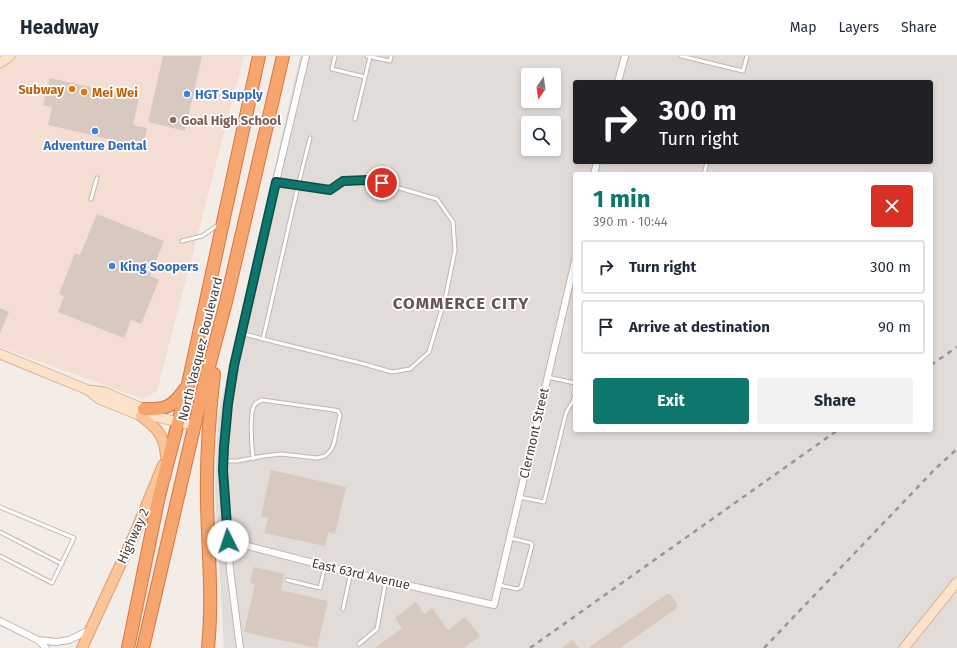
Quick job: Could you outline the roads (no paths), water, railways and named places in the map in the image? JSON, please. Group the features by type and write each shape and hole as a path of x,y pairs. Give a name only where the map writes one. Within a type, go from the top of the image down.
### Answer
{"highway":[{"name":"North Vasquez Boulevard","path":"128,648 159,496 183,423 188,384 259,56"},
{"name":"North Vasquez Boulevard","path":"143,648 202,393 226,302 283,56"},
{"path":"208,648 210,592 206,473 208,427 214,374 226,302"},
{"path":"146,414 162,409 176,402 188,384"}],"main road":[{"path":"146,414 166,445 166,457"},
{"name":"Highway 2","path":"82,648 136,533 166,457 183,423"}],"street":[{"path":"0,63 10,56"},
{"path":"240,648 228,541 223,461 228,404 241,334 306,56"},
{"path":"619,80 625,56"},
{"name":"Clermont Street","path":"494,605 547,377 573,275"},
{"path":"0,354 88,390 104,392 146,414 183,423"},
{"name":"East 63rd Avenue","path":"228,541 325,566 494,605"},
{"path":"904,648 957,582"},
{"path":"0,621 38,640 46,648"},
{"path":"38,640 56,642 69,640 90,630"}],"lane":[{"path":"335,56 332,69 365,77"},
{"path":"355,119 369,56 390,61 391,56"},
{"path":"681,56 743,70 747,56"},
{"path":"263,339 310,138"},
{"path":"91,199 96,178"},
{"path":"241,334 392,372 410,369 429,352 446,295 455,250 453,222 437,199 368,180 343,181 330,190 276,182"},
{"path":"182,241 202,236 223,222"},
{"path":"547,377 573,382"},
{"path":"223,461 253,459 281,454 317,458 324,456 331,450 334,443 340,415 338,411 262,400 254,405 253,411 253,459"},
{"path":"520,497 544,502 566,413 573,402"},
{"path":"0,507 74,538 52,583 0,556"},
{"path":"0,532 62,564"},
{"path":"499,585 517,589 521,587 532,546 531,543 510,538"},
{"path":"287,580 320,588 325,566"},
{"path":"344,609 351,572"},
{"path":"359,644 377,629 386,580"}],"railway":[{"path":"933,364 957,347"},
{"path":"530,648 835,432"},
{"path":"764,648 936,468 957,449"}],"place":[{"name":"Subway","path":"72,89"},
{"name":"Mei Wei","path":"84,92"},
{"name":"HGT Supply","path":"187,94"},
{"name":"Goal High School","path":"173,120"},
{"name":"Adventure Dental","path":"95,131"},
{"name":"King Soopers","path":"112,266"}],"district":[{"name":"COMMERCE CITY","path":"461,303"}]}
